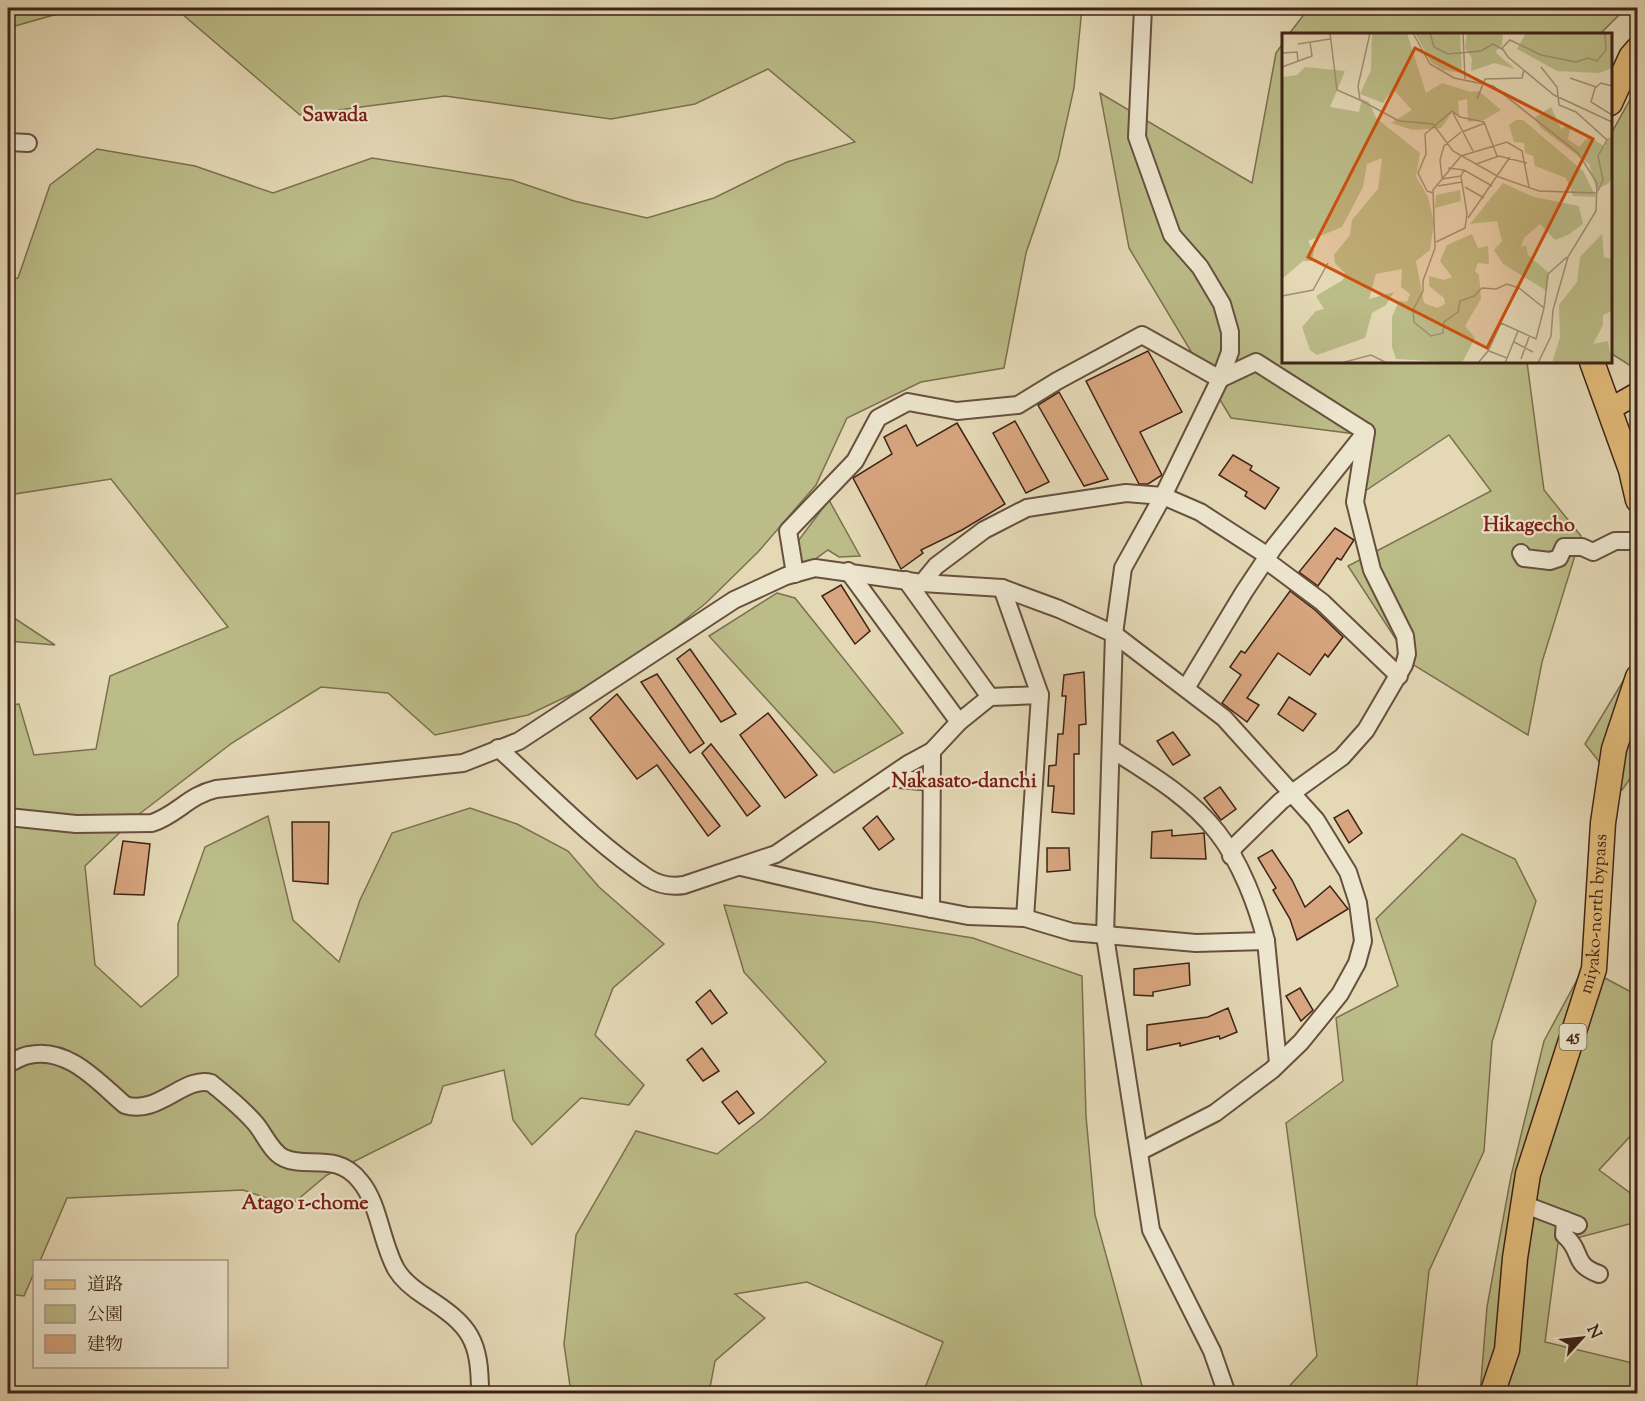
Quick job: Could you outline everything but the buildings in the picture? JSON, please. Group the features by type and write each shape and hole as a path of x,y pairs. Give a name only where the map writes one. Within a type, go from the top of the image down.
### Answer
{"highway":[{"path":"1612,101 1631,57 1638,49"},
{"path":"1592,363 1631,470 1638,500"},
{"name":"miyako-north bypass","path":"1492,1394 1507,1350 1515,1258 1528,1174 1546,1110 1594,969 1603,823 1612,759 1638,677"}],"main road":[{"path":"1610,409 1638,393"}],"street":[{"path":"1143,8 1137,137 1172,235 1200,267 1222,304 1230,332 1230,352 1220,379 1163,496 1123,568 1114,634 1105,936 1139,1152 1141,1179 1151,1230 1212,1351 1227,1394"},
{"path":"8,142 28,143"},
{"path":"795,574 788,531 855,461 878,418 908,402 957,411 1018,405 1142,335 1220,379"},
{"path":"1220,379 1256,362 1365,432"},
{"path":"1186,688 1267,558 1365,432"},
{"path":"1231,856 1234,847 1292,792 1342,757 1366,730 1399,676 1407,654 1405,636 1372,570 1355,502 1365,432"},
{"path":"914,582 984,530 1027,508 1126,493 1163,496 1200,512 1267,558 1322,602 1399,676"},
{"path":"1521,553 1524,558 1550,561 1559,558 1564,547 1582,547 1593,552 1615,541 1638,541"},
{"path":"8,817 76,824 152,824 162,820 199,793 216,789 464,763 519,741 735,600 795,574 815,568 914,582 1002,588 1059,609 1114,634 1224,718 1316,820 1348,872 1358,903 1363,940 1357,963 1340,994 1301,1042 1215,1113 1139,1152"},
{"path":"848,571 959,722"},
{"path":"914,582 990,697"},
{"path":"1002,588 1040,695 1025,918"},
{"path":"498,748 600,839 649,879 671,887 684,885 776,854 932,751 959,722 990,697 1040,695"},
{"path":"1111,748 1191,806 1217,832 1231,856 1262,922 1266,941 1278,1063"},
{"path":"931,909 932,751"},
{"path":"888,778 933,782"},
{"path":"741,867 968,916 1025,918 1072,932 1196,943 1266,941"},
{"path":"8,1064 30,1054 55,1056 76,1064 125,1105 135,1108 149,1106 204,1081 211,1083 255,1123 277,1154 285,1159 323,1161 349,1170 361,1181 377,1215 383,1244 398,1272 415,1289 464,1326 474,1342 480,1361 480,1394"},
{"path":"1523,1204 1572,1222 1564,1235 1577,1249 1580,1263 1599,1274"}],"green space":[{"path":"8,8 60,8 57,14 8,28"},
{"path":"175,8 1082,8 1074,88 1058,160 1026,253 1004,368 921,382 847,418 816,485 758,552 706,603 622,670 528,715 435,735 388,693 321,687 232,743 138,815 85,866 95,965 141,1007 178,976 178,924 205,847 268,816 293,920 339,962 360,900 392,833 470,808 517,824 568,851 599,887 664,944 613,988 595,1035 644,1085 629,1105 581,1098 532,1145 513,1120 504,1070 443,1086 431,1123 327,1175 290,1206 243,1190 67,1198 40,1260 33,1260 33,1275 24,1296 8,1294 8,705 19,704 34,755 96,749 110,676 228,627 111,479 8,495 8,280 18,278 50,185 97,149 195,166 273,193 372,158 512,180 574,201 647,218 714,198 787,162 855,142 768,69 695,104 611,119 445,96 300,115"},
{"path":"1309,8 1626,8 1601,33 1290,33"},
{"path":"1282,44 1282,363 1527,363 1544,490 1581,536 1542,662 1528,735 1412,664 1348,566 1491,491 1449,435 1362,493 1371,436 1231,418 1129,248 1100,93 1252,183 1276,53"},
{"path":"1637,87 1637,370 1612,354 1612,132"},
{"path":"829,500 860,556 839,557 828,550 804,567 795,545"},
{"path":"777,593 795,598 903,733 834,773 709,636"},
{"path":"8,614 55,645 8,641"},
{"path":"1637,658 1637,769 1622,790 1585,744"},
{"path":"1462,834 1515,859 1536,901 1492,1042 1484,1151 1429,1271 1416,1393 1283,1393 1317,1356 1286,1123 1343,1081 1336,1018 1398,986 1376,919"},
{"path":"724,905 874,922 973,938 1082,976 1086,1116 1095,1215 1144,1393 923,1393 943,1342 807,1282 735,1294 765,1318 715,1361 709,1393 571,1393 564,1344 576,1235 636,1131 717,1154 763,1118 826,1062 744,972"},
{"path":"1584,967 1637,995 1637,1129 1599,1170 1637,1198 1637,1222 1558,1243 1545,1342 1637,1364 1637,1393 1480,1394 1487,1307 1511,1176 1544,1041"}],"district":[{"name":"Sawada","path":"335,116"},
{"name":"Hikagecho","path":"1529,526"},
{"name":"Nakasato-danchi","path":"964,782"},
{"name":"Atago 1-chome","path":"305,1204"}]}
